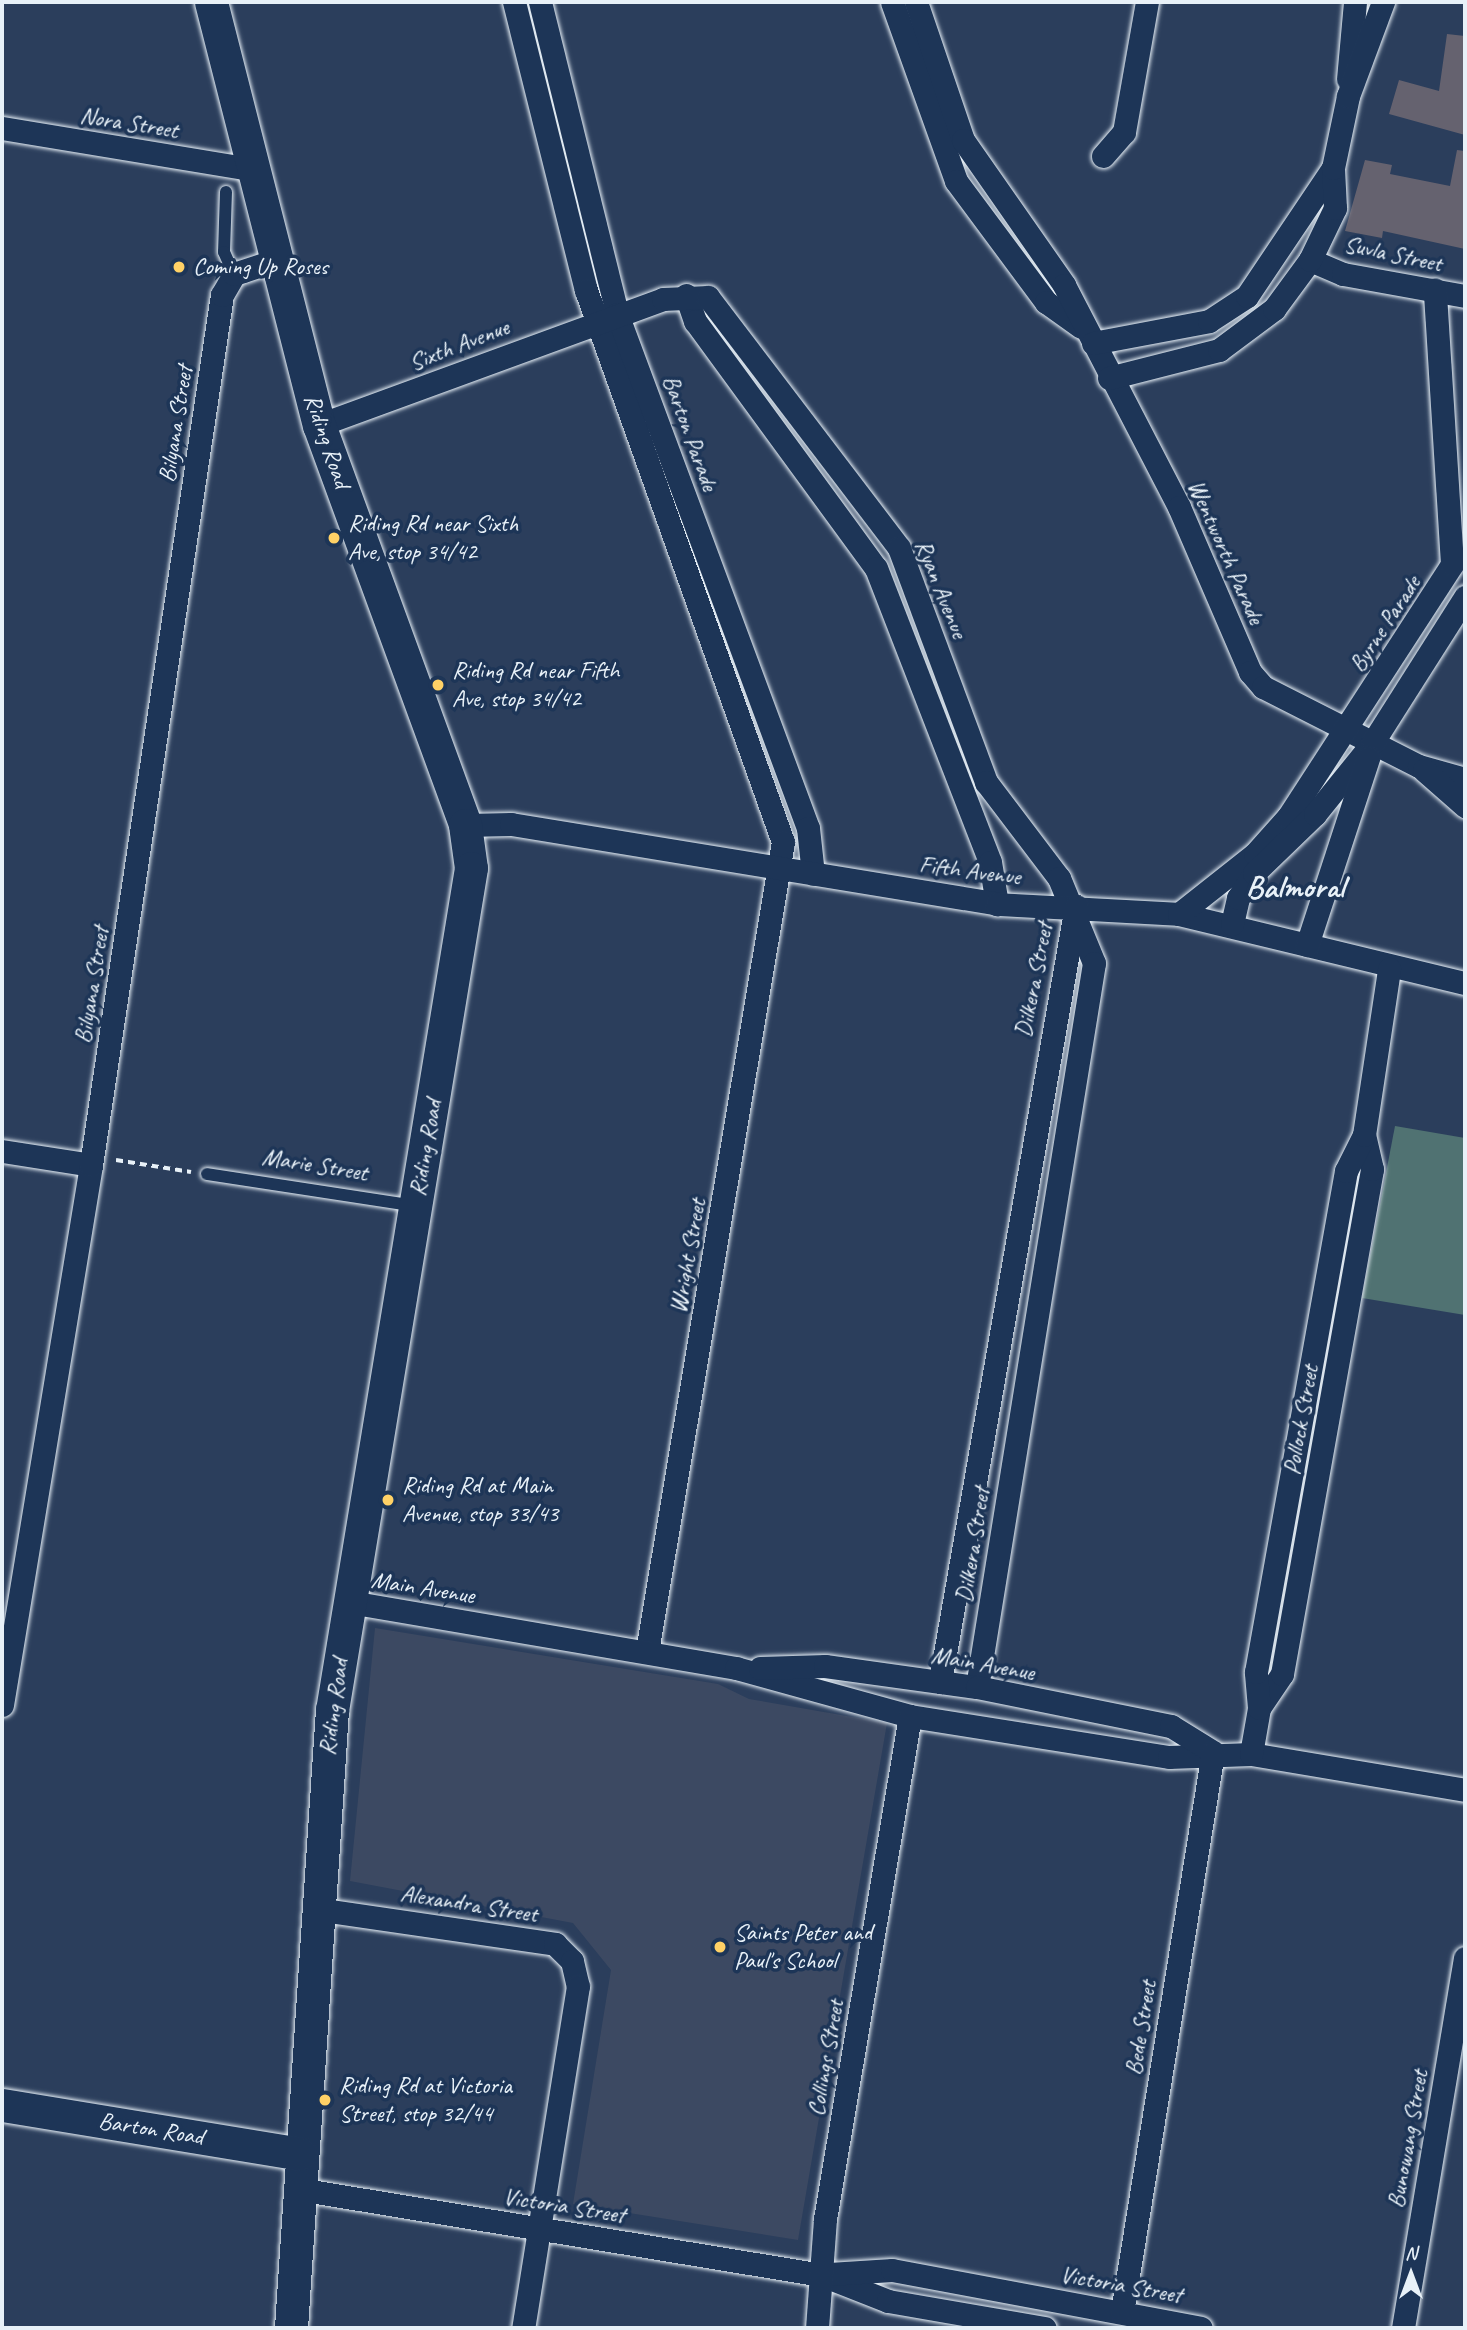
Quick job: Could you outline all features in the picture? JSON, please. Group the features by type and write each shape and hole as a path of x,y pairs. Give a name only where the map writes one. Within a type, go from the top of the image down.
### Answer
{"main road":[{"name":"Riding Road","path":"211,2 249,169 319,425 465,825 471,868 467,918 416,1206 331,1722 316,1909 290,2328"},
{"name":"Barton Road","path":"2,2105 300,2154"}],"street":[{"name":"Barton Parade","path":"514,2 607,317 776,815 781,869"},
{"name":"Barton Parade","path":"540,2 607,317 808,828 813,874"},
{"name":"Wentworth Parade","path":"892,2 956,181 1046,302 1088,336"},
{"name":"Wentworth Parade","path":"916,2 963,140 1064,285 1088,336 1180,507 1251,672 1263,687 1419,766"},
{"path":"1103,156 1124,132 1147,2"},
{"path":"1348,96 1348,23 1355,2"},
{"path":"1110,378 1220,350 1274,309 1310,260 1335,208 1334,168 1348,96 1383,2"},
{"name":"Nora Street","path":"2,128 249,169"},
{"path":"1088,336 1209,321 1247,296 1334,168"},
{"name":"Suvla Street","path":"1310,260 1343,274 1465,296"},
{"path":"234,274 273,261"},
{"name":"Bilyana Street","path":"2,1705 91,1165 222,295 234,274"},
{"name":"Byrne Parade","path":"1179,914 1255,854 1349,729 1452,564 1434,290"},
{"path":"607,317 686,295 695,321 876,568 990,862 997,904"},
{"name":"Ryan Avenue","path":"686,295 718,306 899,548 986,782 1076,906"},
{"name":"Sixth Avenue","path":"319,425 607,317"},
{"path":"1232,924 1238,898 1254,873 1315,814 1373,742 1465,597"},
{"path":"1307,945 1373,742"},
{"path":"1419,766 1465,779"},
{"path":"1419,766 1465,806"},
{"name":"Fifth Avenue","path":"465,825 511,824 997,904 1076,906 1179,914 1232,924 1390,969 1465,982"},
{"name":"Wright Street","path":"647,1651 781,869"},
{"name":"Dilkera Street","path":"940,1682 1076,906"},
{"name":"Dilkera Street","path":"977,1687 1094,963 1076,906"},
{"name":"Pollock Street","path":"1251,1754 1259,1707 1256,1672 1346,1171 1364,1135 1390,969"},
{"path":"2,1150 91,1165"},
{"name":"Main Avenue","path":"350,1602 736,1668 910,1716 1169,1757 1213,1752 1251,1754 1465,1790"},
{"name":"Main Avenue","path":"736,1668 825,1666 977,1687 1171,1726 1213,1752"},
{"name":"Collings Street","path":"817,2328 825,2219 910,1716"},
{"name":"Bede Street","path":"1122,2312 1213,1752"},
{"name":"Alexandra Street","path":"316,1909 555,1944 572,1961 578,1986 523,2328"},
{"name":"Bunowang Street","path":"1403,2328 1465,1958"},
{"name":"Victoria Street","path":"298,2189 822,2275 888,2301 1045,2328"},
{"name":"Victoria Street","path":"822,2275 892,2270 1201,2328"}],"lane":[{"path":"226,192 224,252 234,274"},
{"name":"Marie Street","path":"207,1174 416,1206"}],"path":[{"path":"116,1160 207,1174"}],"shaded area":[{"name":"Saints Peter and Paul's School","path":"375,1628 718,1684 749,1699 887,1723 798,2240 573,2204 611,1970 573,1923 350,1881"}],"green space":[{"path":"1395,1126 1465,1138 1465,1315 1362,1298"}],"building":[{"path":"1447,34 1465,36 1465,135 1389,114 1399,80 1439,91"},
{"path":"1457,150 1465,151 1465,249 1383,231 1382,238 1345,231 1365,160 1392,165 1390,174 1450,186"}],"place":[{"name":"Coming Up Roses","path":"179,267"},
{"name":"Riding Rd near Sixth Ave, stop 34/42","path":"334,538"},
{"name":"Riding Rd near Fifth Ave, stop 34/42","path":"438,685"},
{"name":"Riding Rd at Main Avenue, stop 33/43","path":"388,1500"},
{"name":"Saints Peter and Paul's School","path":"720,1947"},
{"name":"Riding Rd at Victoria Street, stop 32/44","path":"325,2100"}],"district":[{"name":"Balmoral","path":"1295,887"}]}
